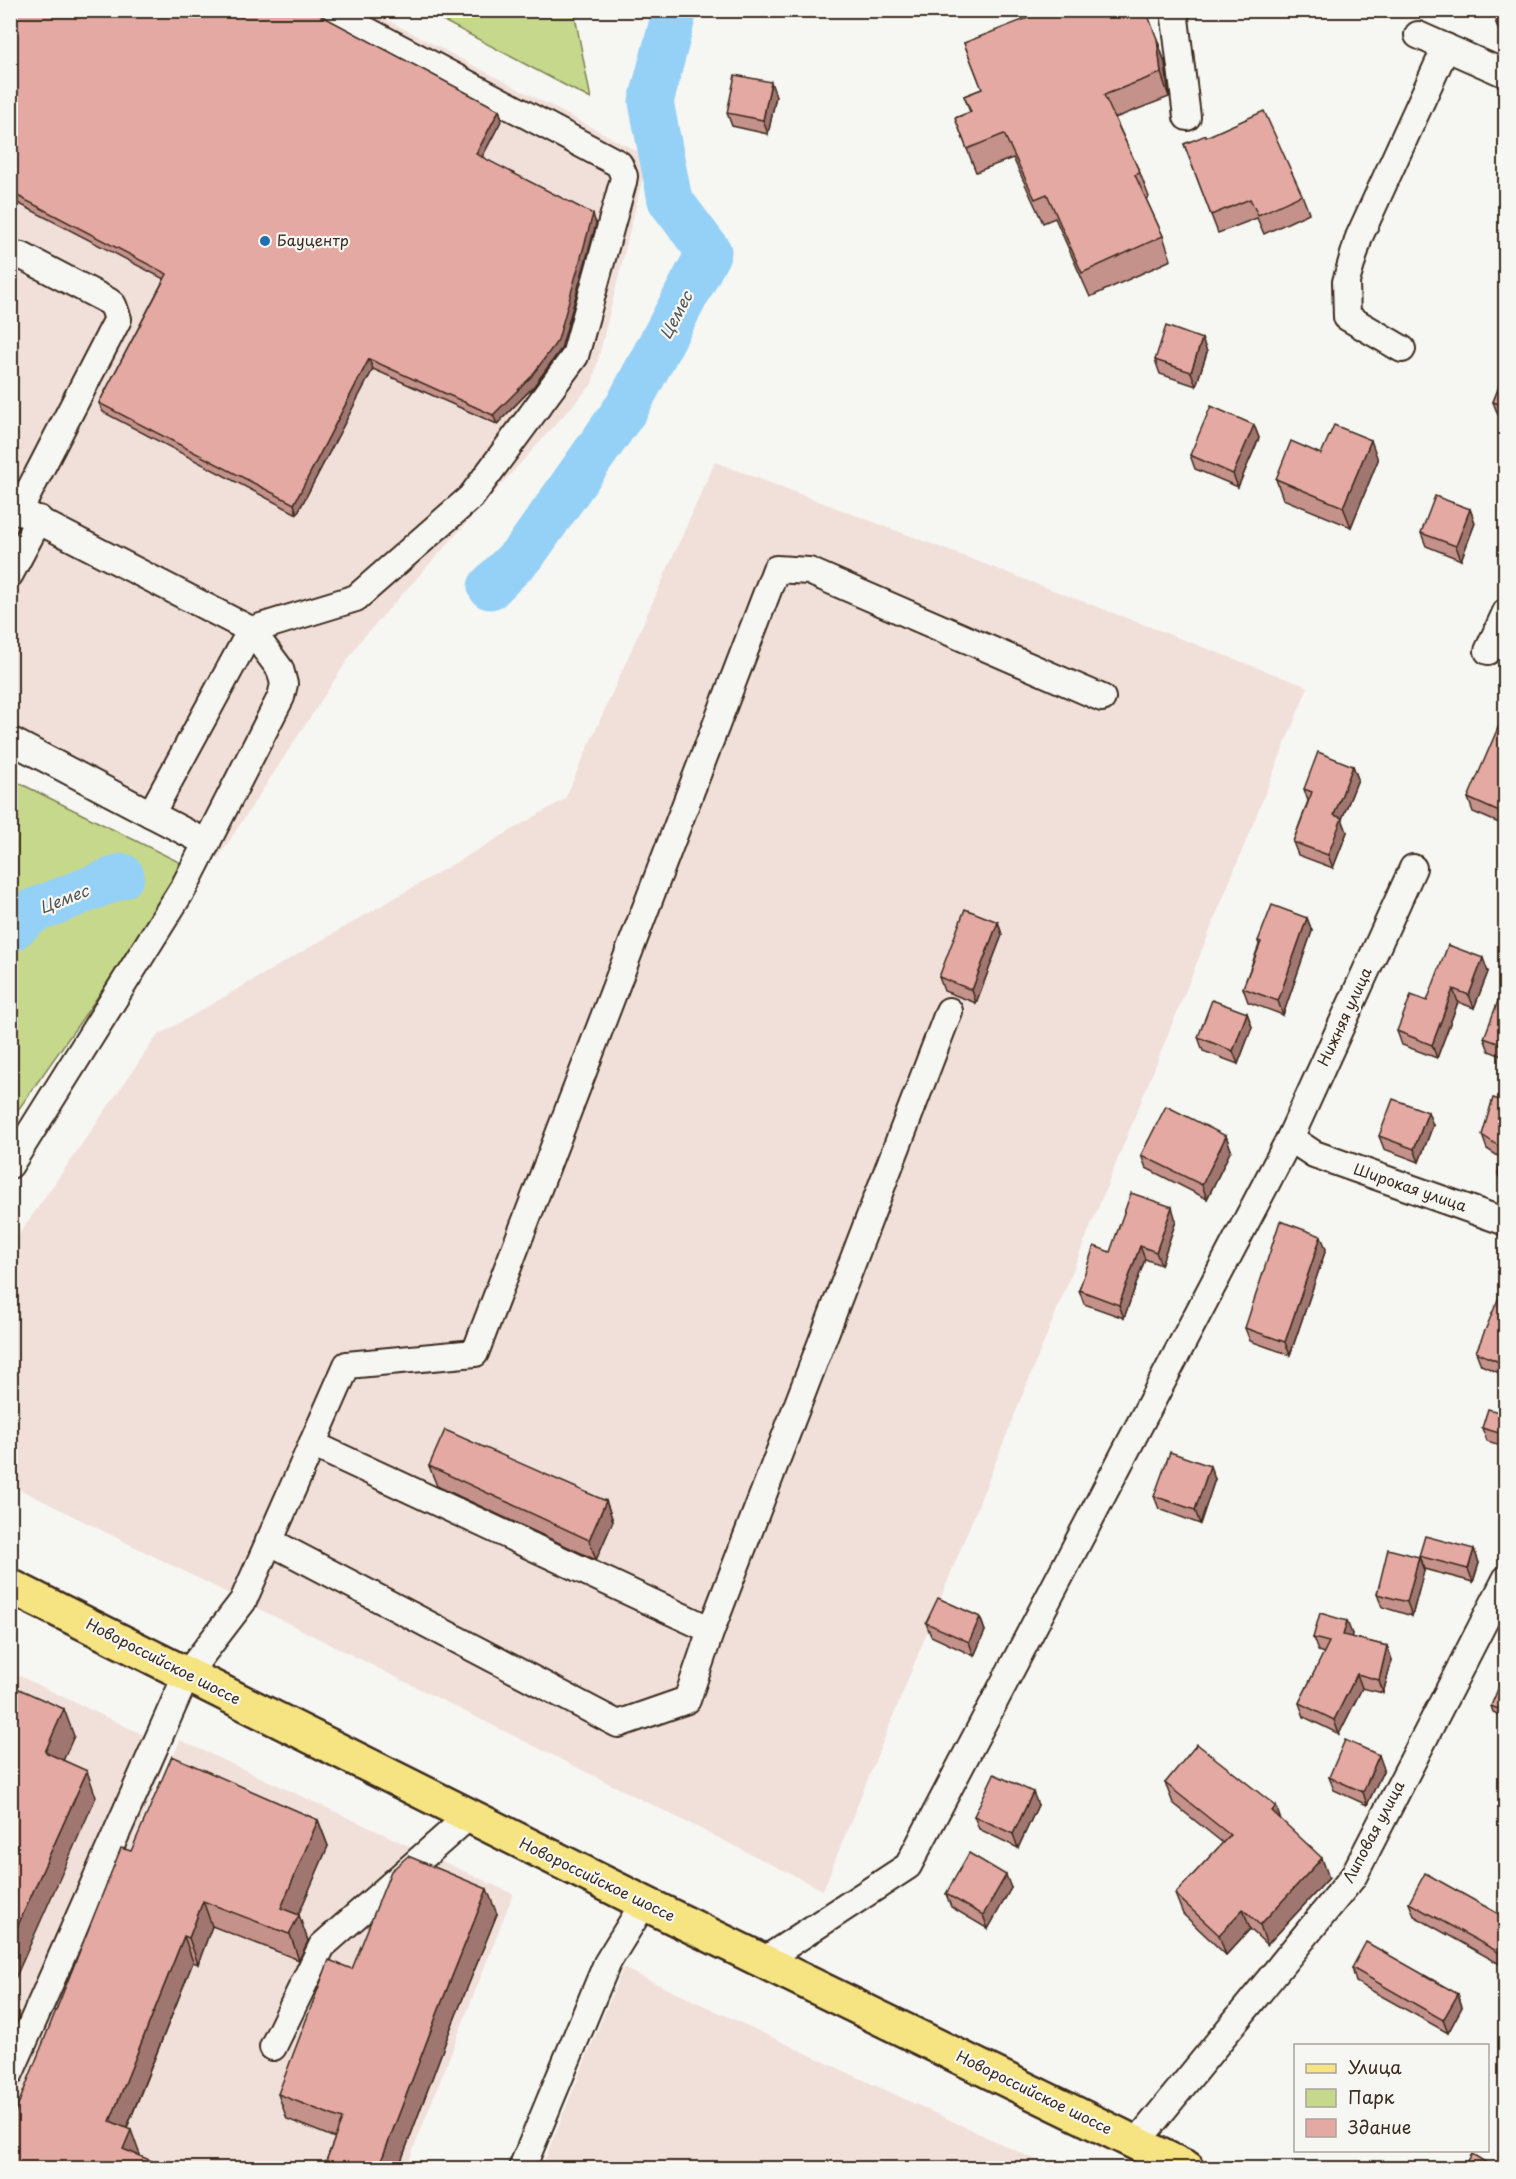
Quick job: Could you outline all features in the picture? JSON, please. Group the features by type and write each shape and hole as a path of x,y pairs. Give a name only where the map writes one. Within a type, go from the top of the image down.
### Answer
{"main road":[{"name":"Новороссийское шоссе","path":"10,1586 644,1903 1187,2169"}],"street":[{"path":"151,814 251,630 356,598 471,497 575,356 623,182 622,169 614,160 328,10"},
{"path":"1174,10 1188,117"},
{"path":"1418,35 1506,74"},
{"path":"1402,349 1347,317 1346,282 1359,237 1446,47"},
{"path":"10,254 22,256 108,301 113,305 118,319 23,512 10,574"},
{"path":"10,1165 184,887 282,697 283,690 283,677 280,669 251,630 23,512"},
{"path":"10,2073 187,1674 243,1601 347,1365 475,1353 776,569 809,571 1102,698"},
{"path":"1488,651 1506,612"},
{"path":"10,740 207,843"},
{"name":"Нижняя улица","path":"763,1961 908,1866 1290,1138 1413,868"},
{"path":"269,1541 618,1724 687,1700 711,1630 949,1011"},
{"name":"Широкая улица","path":"1290,1138 1314,1154 1506,1222"},
{"path":"312,1444 711,1630"},
{"name":"Липовая улица","path":"1136,2143 1353,1877 1506,1579"},
{"path":"273,2047 322,1946 469,1816"},
{"path":"522,2169 607,1964 644,1903"}],"shaded area":[{"path":"11,11 370,11 648,157 592,384 360,641 218,858 11,754 10,526 24,499 10,491"},
{"path":"715,462 1308,687 823,1890 11,1485 11,1246 157,1036 565,799"},
{"path":"11,1672 171,1748 11,2146"},
{"path":"180,1740 513,1894 406,2168 11,2168 10,2160"},
{"path":"623,1968 1053,2168 541,2168"}],"green space":[{"path":"425,11 574,11 591,99"},
{"path":"11,779 189,867 11,1120"}],"building":[{"name":"Бауцентр","path":"10,10 314,10 499,110 476,154 593,214 558,340 531,377 493,415 369,359 294,504 99,403 167,274 10,192"},
{"path":"1048,10 1146,10 1157,39 1161,73 1104,95 1140,173 1135,175 1163,236 1082,273 1047,194 1035,199 1004,134 967,149 955,118 971,112 964,96 982,89 964,43"},
{"path":"1498,10 1506,10 1506,25 1496,23"},
{"path":"735,75 771,82 763,120 727,113"},
{"path":"1264,111 1302,195 1258,215 1250,199 1211,215 1184,144 1206,135 1206,137"},
{"path":"1166,326 1202,339 1191,372 1155,360"},
{"path":"1506,369 1506,406 1493,402"},
{"path":"1211,406 1254,425 1233,474 1190,455"},
{"path":"1334,425 1371,440 1343,507 1276,479 1291,441 1321,454"},
{"path":"1435,496 1470,509 1456,546 1421,533"},
{"path":"1500,723 1506,726 1506,815 1468,798"},
{"path":"1318,752 1353,766 1334,815 1342,818 1328,855 1293,842 1312,792 1304,789"},
{"path":"1272,905 1307,918 1278,1001 1243,988 1261,942 1258,941"},
{"path":"965,909 998,922 972,990 939,977"},
{"path":"1448,945 1483,958 1469,995 1453,989 1432,1045 1397,1031 1411,995 1427,1001"},
{"path":"1212,1000 1247,1013 1233,1051 1198,1037"},
{"path":"1498,1001 1506,1004 1506,1046 1484,1038"},
{"path":"1506,1097 1506,1179 1498,1174 1503,1149 1482,1135 1493,1098 1504,1101"},
{"path":"1393,1099 1428,1112 1414,1149 1379,1136"},
{"path":"1166,1106 1226,1136 1202,1185 1141,1155"},
{"path":"1131,1193 1172,1207 1156,1252 1140,1246 1119,1305 1079,1290 1094,1246 1110,1252"},
{"path":"1280,1221 1321,1236 1285,1342 1245,1328"},
{"path":"1504,1285 1506,1286 1506,1365 1476,1352"},
{"path":"1488,1409 1506,1414 1506,1435 1482,1428"},
{"path":"445,1430 606,1501 589,1540 429,1466"},
{"path":"1170,1452 1210,1466 1195,1510 1154,1496"},
{"path":"1425,1536 1474,1549 1468,1569 1419,1556"},
{"path":"1388,1549 1419,1557 1407,1602 1377,1594"},
{"path":"938,1598 980,1617 969,1642 926,1623"},
{"path":"1320,1613 1347,1621 1343,1635 1387,1646 1379,1680 1357,1674 1334,1720 1299,1703 1329,1642 1313,1638"},
{"path":"1504,1674 1506,1675 1506,1712 1491,1706"},
{"path":"10,1685 64,1709 45,1752 87,1771 10,1943"},
{"path":"1345,1740 1379,1755 1363,1792 1329,1777"},
{"path":"1197,1744 1276,1806 1272,1811 1322,1858 1260,1925 1243,1909 1219,1935 1175,1894 1230,1835 1165,1783"},
{"path":"172,1756 318,1820 281,1908 299,1915 289,1934 203,1901 189,1938 184,1936 110,2121 131,2130 123,2149 171,2169 10,2169 10,2125 121,1848 131,1851"},
{"path":"994,1774 1033,1792 1013,1834 974,1816"},
{"path":"969,1853 1006,1875 983,1915 946,1894"},
{"path":"408,1856 487,1889 378,2169 323,2169 342,2119 278,2094 329,1960 352,1969 391,1871"},
{"path":"1425,1873 1506,1918 1506,1943 1500,1953 1409,1903"},
{"path":"1366,1942 1458,1994 1443,2020 1352,1968"},
{"path":"1472,2154 1497,2169 1463,2169"}],"waterway":[{"name":"Цемес","path":"490,587 525,552 627,407 709,252 670,200 651,102 675,10"},
{"name":"Цемес","path":"10,930 33,911 122,876"}],"place":[{"name":"Бауцентр","path":"265,241"}]}
